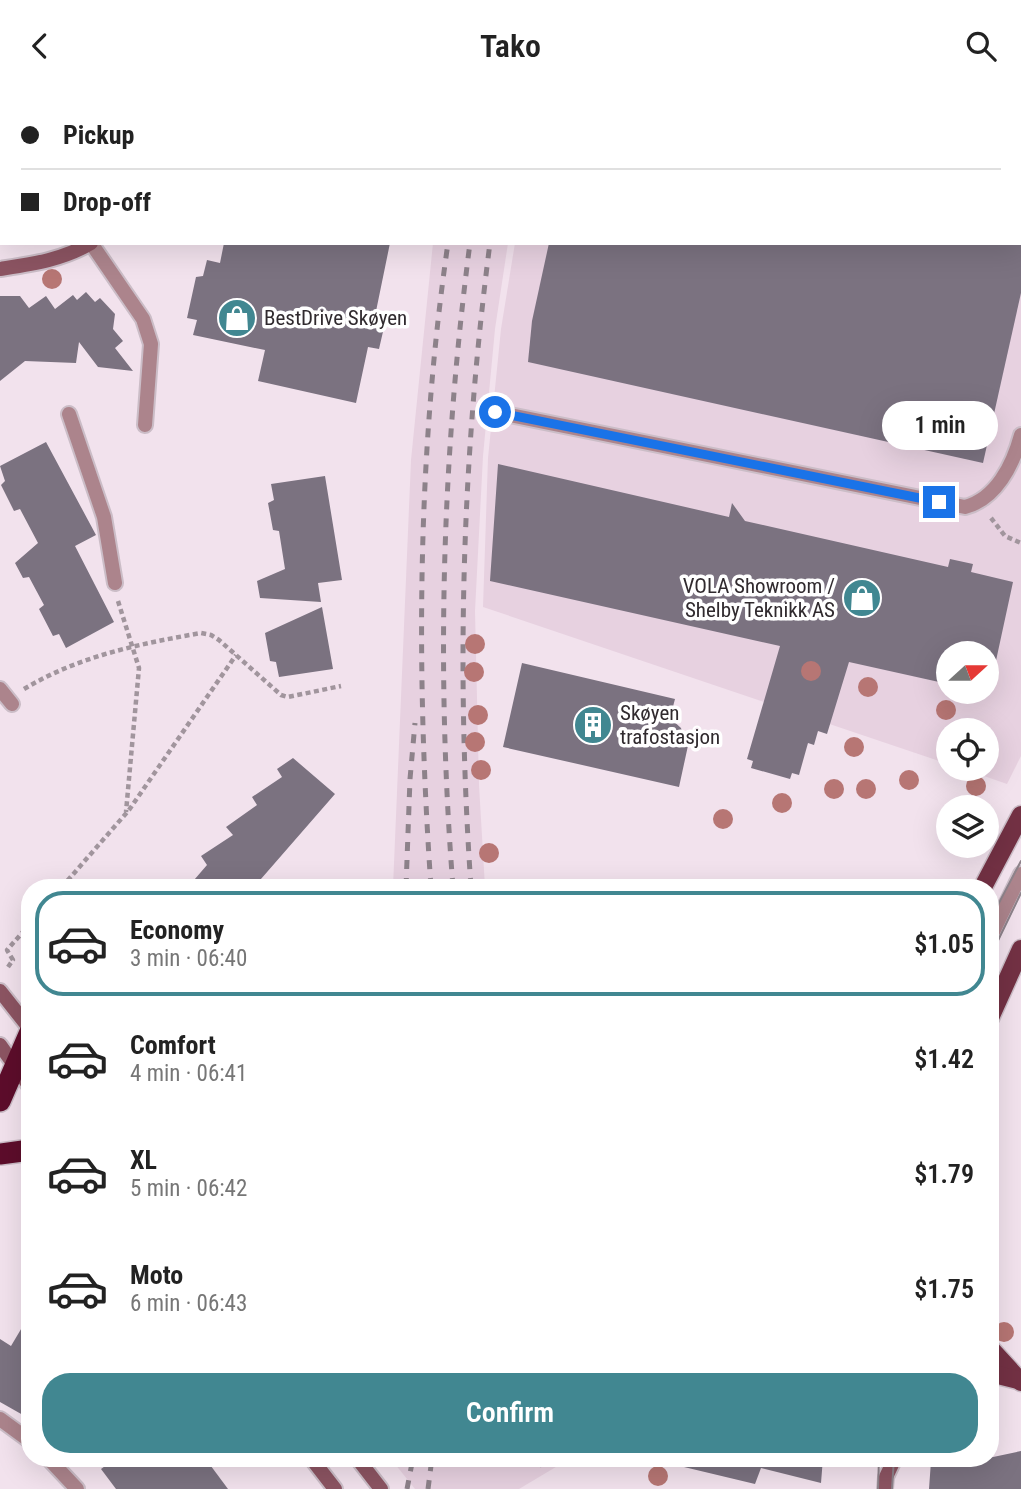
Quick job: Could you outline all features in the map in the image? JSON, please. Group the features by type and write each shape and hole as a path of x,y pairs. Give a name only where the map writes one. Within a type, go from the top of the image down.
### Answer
{"highway":[{"path":"0,1101 21,1051"},
{"path":"0,1154 21,1151"}],"main road":[{"path":"0,269 52,261 88,245"},
{"path":"987,879 1021,815"},
{"path":"999,998 1021,949"},
{"path":"0,991 21,1019"},
{"path":"0,1045 21,1074"},
{"path":"999,1358 1019,1381"},
{"path":"999,1375 1019,1381"},
{"path":"318,1467 335,1489"},
{"path":"364,1467 377,1484"}],"lane":[{"path":"92,245 143,319 151,344 145,425"},
{"path":"495,412 965,507 979,503 993,491 1007,470 1021,435"},
{"path":"69,414 104,517 115,583"},
{"path":"999,919 1021,874"},
{"path":"0,1419 21,1434"},
{"path":"56,1467 77,1489"}],"path":[{"path":"979,503 1005,536 1021,543"},
{"path":"115,583 121,616 139,668 126,813"},
{"path":"7,697 76,664 132,646 201,633 211,635 281,695 288,697 341,686"},
{"path":"69,879 126,813 236,655"},
{"path":"8,967 13,960 7,950 21,934"}],"shaded area":[{"path":"433,245 508,245 495,329 483,456 475,611 479,785 485,879 393,879 411,460"},
{"path":"515,245 1021,245 1021,756 1007,784 998,781 999,718 936,718 936,760 483,607 488,458 501,329"},
{"path":"397,1467 556,1467 519,1489 415,1489"}],"building":[{"path":"224,245 390,245 374,321 385,323 379,349 368,347 356,403 258,381 265,350 193,335 197,320 187,318 196,277 203,276 207,260 220,263"},
{"path":"549,245 1021,245 1021,293 983,463 528,362 532,321"},
{"path":"86,292 95,302 100,298 115,314 113,329 123,341 115,348 133,371 98,367 79,342 76,363 25,361 0,381 0,296 20,296 29,308 46,296 55,309 73,295 77,300"},
{"path":"46,442 96,535 75,546 114,622 66,648 59,634 53,636 39,609 44,605 29,577 23,578 15,563 38,543 20,509 14,511 1,485 5,481 0,466"},
{"path":"498,464 729,517 732,503 745,521 948,567 950,559 973,564 971,572 1013,582 999,647 999,641 936,641 936,681 849,662 827,734 818,731 814,745 808,743 799,775 792,773 790,779 751,768 753,761 747,759 780,646 490,581"},
{"path":"325,476 342,580 318,583 321,602 260,598 257,581 285,569 279,531 273,530 268,503 274,500 271,484"},
{"path":"322,607 333,669 279,677 276,662 270,661 265,633"},
{"name":"Skøyen trafostasjon","path":"522,663 675,699 670,718 681,728 684,740 689,741 679,787 503,747"},
{"path":"293,758 335,794 261,879 195,879 207,865 201,856 233,835 226,827 257,805 252,797 282,777 277,769"},
{"path":"21,1329 21,1414 0,1402 0,1339 11,1346"},
{"path":"1021,1451 1021,1489 929,1489 931,1467 999,1467 999,1456"},
{"path":"212,1467 228,1489 116,1489 101,1469"},
{"path":"684,1467 822,1467 821,1483 761,1468 755,1484"}],"tram line":[{"path":"999,903 1021,861"},
{"path":"999,938 1021,893"},
{"path":"878,1489 879,1467"},
{"path":"892,1489 893,1467"}],"railway":[{"path":"430,879 423,726 422,565 430,403 448,245"},
{"path":"452,879 445,726 445,565 453,403 470,245"},
{"path":"470,879 464,726 464,565 473,404 490,245"},
{"path":"406,879 415,723"},
{"path":"407,1489 411,1467"},
{"path":"428,1489 431,1467"}],"place":[{"name":"BestDrive Skøyen","path":"237,318"},
{"name":"VOLA Showroom / Shelby Teknikk AS","path":"862,598"},
{"name":"Skøyen trafostasjon","path":"593,725"}],"route":[{"path":"495,412 939,502"}]}
